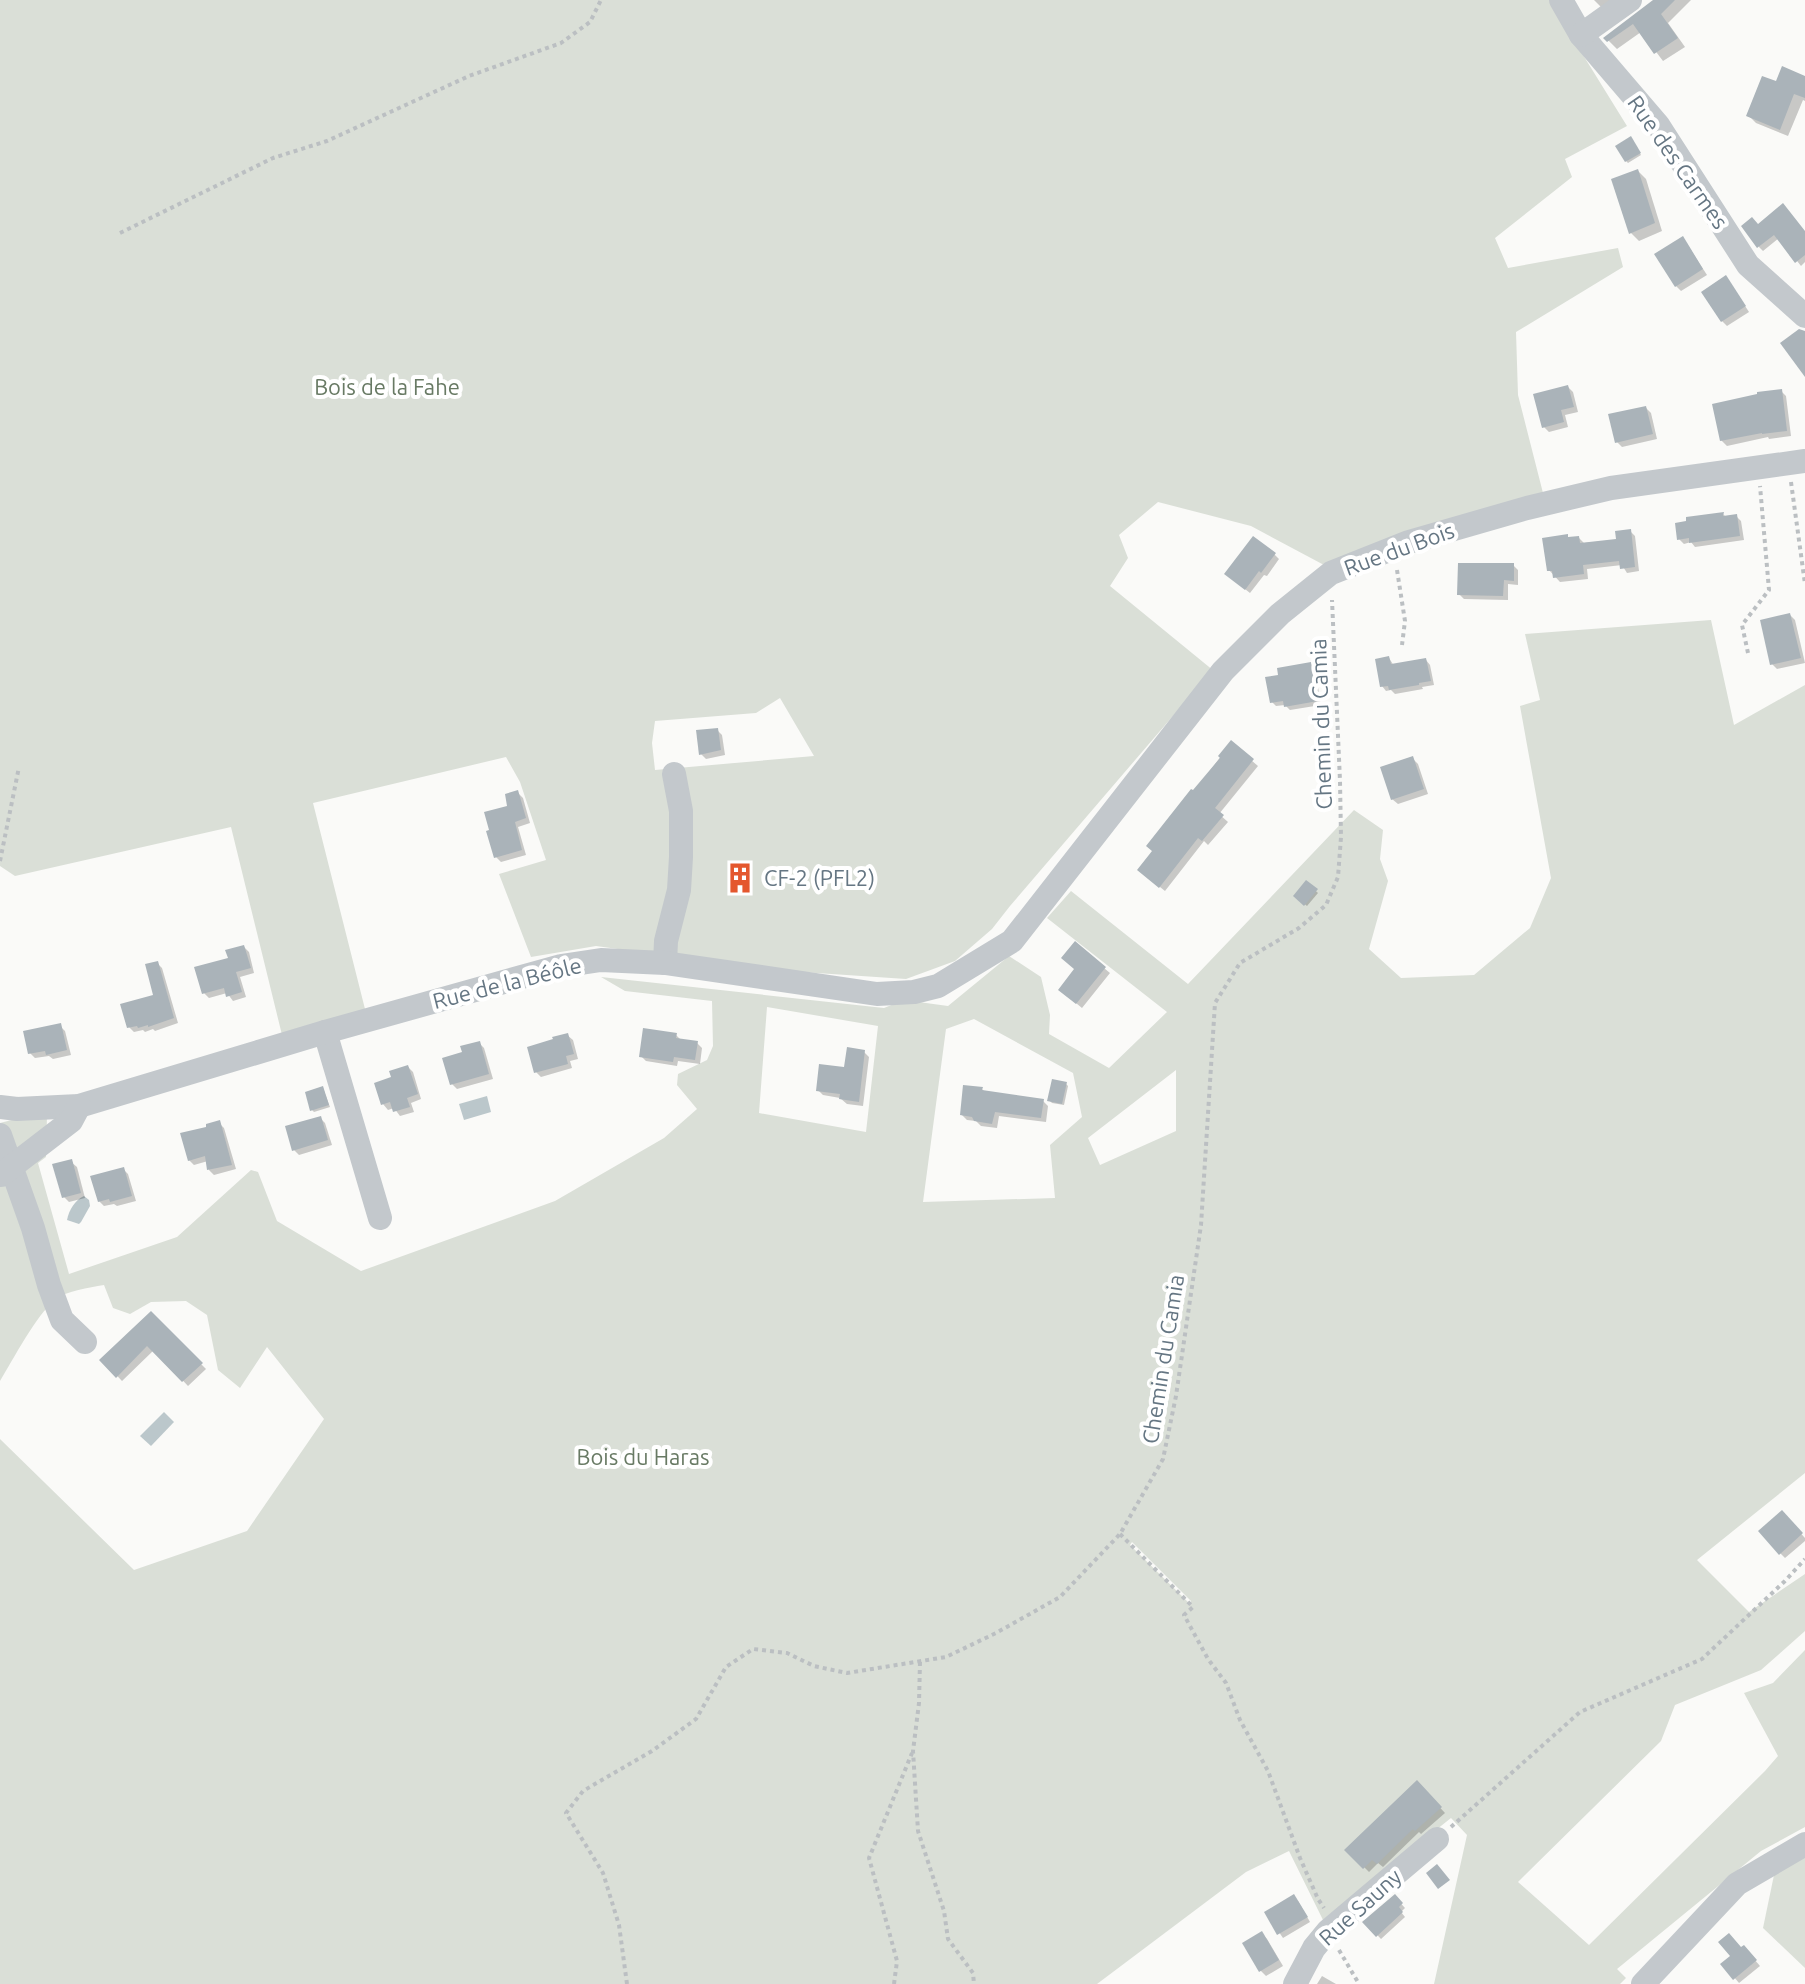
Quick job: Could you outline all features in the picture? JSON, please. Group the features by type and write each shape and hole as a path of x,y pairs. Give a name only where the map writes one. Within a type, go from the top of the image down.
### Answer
{"street":[{"name":"Rue des Carmes","path":"1561,0 1581,35 1658,125 1748,265 1805,316"},
{"path":"1581,35 1630,0"},
{"name":"Rue du Bois","path":"1012,941 1223,671 1280,614 1331,573 1409,542 1527,508 1611,488 1797,462"},
{"path":"665,963 666,941 679,890 682,845 681,811 674,774"},
{"name":"Rue de la Béôle","path":"0,1107 79,1106 325,1032 561,966 601,960 665,963 889,994 938,986 1012,941"},
{"path":"325,1032 380,1218"},
{"path":"6,1171 71,1121 79,1106"},
{"path":"0,1135 6,1171 33,1228 62,1320 85,1342"},
{"name":"Rue Sauny","path":"1295,1984 1314,1948 1331,1928 1437,1839"},
{"path":"1643,1984 1737,1884 1805,1844"}],"path":[{"path":"120,233 273,158 327,141 469,76 561,43 590,22 601,0"},
{"path":"1797,462 1805,584"},
{"path":"1748,653 1742,625 1769,590 1758,467"},
{"path":"1394,548 1405,621 1402,645"},
{"name":"Chemin du Camia","path":"627,1984 619,1925 603,1873 566,1813 583,1791 652,1751 696,1719 726,1667 753,1649 787,1653 814,1666 847,1673 920,1662 946,1657 1060,1597 1120,1534 1163,1459 1176,1396 1201,1225 1215,1003 1240,963 1299,928 1326,905 1338,877 1340,781 1331,573"},
{"path":"0,861 19,767"},
{"path":"1120,1534 1193,1607 1184,1615 1208,1659 1226,1683 1240,1720 1268,1771 1300,1858 1359,1984"},
{"path":"1437,1839 1580,1712 1702,1659 1805,1559"},
{"path":"920,1662 913,1751 918,1831 944,1911 948,1939 973,1973 974,1984"},
{"path":"894,1984 897,1961 869,1858 913,1751"}],"green space":[{"name":"Bois de la Fahe","path":"0,0 1549,0 1627,126 1565,159 1572,177 1495,238 1508,268 1618,248 1623,267 1516,332 1518,395 1543,493 1324,565 1251,526 1158,502 1119,535 1128,558 1110,586 1214,671 992,929 955,961 906,979 772,970 596,946 531,957 499,874 546,860 520,782 506,757 313,803 366,1013 283,1039 231,827 15,876 0,866","holes":["780,698 814,756 655,770 652,743 655,721 756,713"]},
{"name":"Bois du Haras","path":"1711,620 1734,725 1805,685 1805,1473 1697,1560 1749,1612 1805,1574 1805,1631 1761,1670 1675,1705 1661,1741 1518,1882 1589,1945 1778,1756 1744,1693 1773,1683 1805,1650 1805,1827 1761,1851 1617,1969 1626,1978 1620,1984 1434,1984 1467,1835 1451,1818 1323,1920 1289,1851 1246,1872 1097,1984 0,1984 0,1439 134,1570 247,1531 324,1419 267,1347 240,1388 218,1370 207,1315 186,1301 151,1302 130,1314 113,1308 104,1285 72,1292 55,1300 33,1327 0,1381 0,1123 35,1114 47,1115 46,1157 38,1163 69,1274 177,1237 251,1170 258,1172 277,1221 361,1271 555,1201 664,1138 697,1109 677,1085 678,1074 707,1060 713,1046 712,1001 625,991 601,977 884,1008 904,1000 948,1006 1009,956 1041,977 1050,1015 1049,1034 1109,1068 1167,1012 1047,918 1071,891 1188,984 1354,810 1383,830 1380,859 1388,881 1369,949 1401,978 1474,975 1530,928 1551,878 1520,706 1540,700 1525,634","holes":["767,1007 878,1026 866,1132 759,1113","974,1019 1073,1073 1082,1117 1050,1145 1055,1198 923,1202 946,1029","1176,1070 1176,1131 1100,1165 1088,1138","1132,1542 1191,1602 1189,1603 1130,1545"]},
{"path":"1805,1855 1805,1968 1763,1928 1774,1875"}],"shaded area":[{"path":"487,1096 491,1112 464,1120 459,1104"},
{"path":"84,1196 90,1206 81,1222 67,1220 73,1206"},
{"path":"164,1412 174,1422 151,1446 140,1436"}],"building":[{"path":"1653,0 1675,0 1661,14 1678,38 1654,54 1633,24 1607,42 1603,38"},
{"path":"1782,66 1805,76 1805,98 1794,94 1780,130 1746,116 1762,76 1776,81"},
{"path":"1631,136 1641,153 1625,162 1615,146"},
{"path":"1638,169 1655,223 1629,234 1611,179"},
{"path":"1783,203 1805,231 1805,255 1795,263 1774,235 1757,248 1741,226 1752,217 1758,224"},
{"path":"1683,236 1703,269 1675,287 1654,254"},
{"path":"1726,275 1746,306 1721,322 1701,292"},
{"path":"1799,329 1805,331 1805,377 1780,343"},
{"path":"1568,385 1574,407 1561,410 1564,422 1542,428 1533,394"},
{"path":"1782,389 1787,431 1720,441 1712,404"},
{"path":"1646,406 1653,434 1615,443 1608,414"},
{"path":"1724,512 1723,516 1737,514 1740,536 1689,543 1689,538 1677,540 1675,523 1686,521 1686,517"},
{"path":"1631,529 1635,567 1620,569 1619,561 1583,565 1584,574 1553,578 1552,571 1547,571 1542,538 1568,534 1568,537 1579,536 1580,543 1616,539 1615,531"},
{"path":"1253,536 1276,553 1245,590 1224,574"},
{"path":"1458,563 1514,563 1514,581 1504,580 1503,596 1457,595"},
{"path":"1790,613 1801,658 1770,665 1760,620"},
{"path":"1389,656 1391,664 1426,658 1431,681 1389,690 1388,686 1380,687 1375,659"},
{"path":"1311,662 1318,701 1284,707 1283,701 1270,703 1265,677 1278,675 1277,668"},
{"path":"718,728 721,750 699,755 696,730"},
{"path":"1231,740 1254,759 1215,808 1224,815 1202,841 1198,838 1159,888 1137,870 1152,851 1146,846 1220,758 1218,756"},
{"path":"1413,756 1424,789 1391,800 1380,767"},
{"path":"518,790 526,818 515,822 522,850 494,858 484,812 507,806 505,794"},
{"path":"1306,880 1318,889 1304,906 1293,896"},
{"path":"1075,941 1106,967 1076,1004 1058,990 1074,969 1061,958"},
{"path":"244,945 251,968 236,972 242,992 226,997 224,988 202,994 194,967 228,958 225,950"},
{"path":"158,961 174,1018 148,1027 127,1028 120,1004 153,995 145,964"},
{"path":"61,1023 67,1050 46,1055 45,1051 28,1054 23,1031"},
{"path":"643,1028 677,1033 676,1038 698,1041 695,1060 674,1057 673,1062 639,1057"},
{"path":"568,1033 574,1054 566,1056 568,1064 534,1073 527,1047"},
{"path":"480,1041 489,1074 450,1085 442,1058 462,1052 460,1046"},
{"path":"847,1047 865,1050 859,1102 839,1099 840,1094 816,1091 819,1064 844,1067"},
{"path":"408,1065 418,1094 407,1098 410,1107 393,1112 390,1102 381,1105 374,1083 391,1077 389,1071"},
{"path":"1052,1079 1067,1082 1062,1104 1047,1101"},
{"path":"963,1085 1044,1099 1041,1118 995,1112 992,1124 974,1121 972,1117 960,1115"},
{"path":"323,1086 329,1105 310,1111 305,1092"},
{"path":"321,1116 328,1140 292,1151 285,1126"},
{"path":"220,1120 232,1165 207,1170 205,1156 188,1161 180,1133"},
{"path":"72,1159 81,1193 62,1198 52,1164"},
{"path":"124,1167 132,1196 98,1202 90,1176"},
{"path":"151,1311 203,1363 182,1382 147,1346 116,1378 99,1360"},
{"path":"1782,1510 1803,1533 1779,1555 1758,1531"},
{"path":"1417,1780 1442,1807 1415,1831 1413,1829 1377,1864 1372,1860 1363,1869 1344,1850"},
{"path":"1437,1864 1450,1880 1438,1889 1426,1873"},
{"path":"1294,1894 1308,1917 1277,1935 1264,1912"},
{"path":"1395,1894 1403,1903 1399,1907 1403,1912 1376,1937 1362,1922"},
{"path":"1262,1931 1279,1960 1259,1972 1242,1943"},
{"path":"1729,1933 1757,1960 1733,1980 1720,1964 1730,1956 1718,1942"}],"place":[{"name":"CF-2 (PFL2)","path":"740,878"}]}
